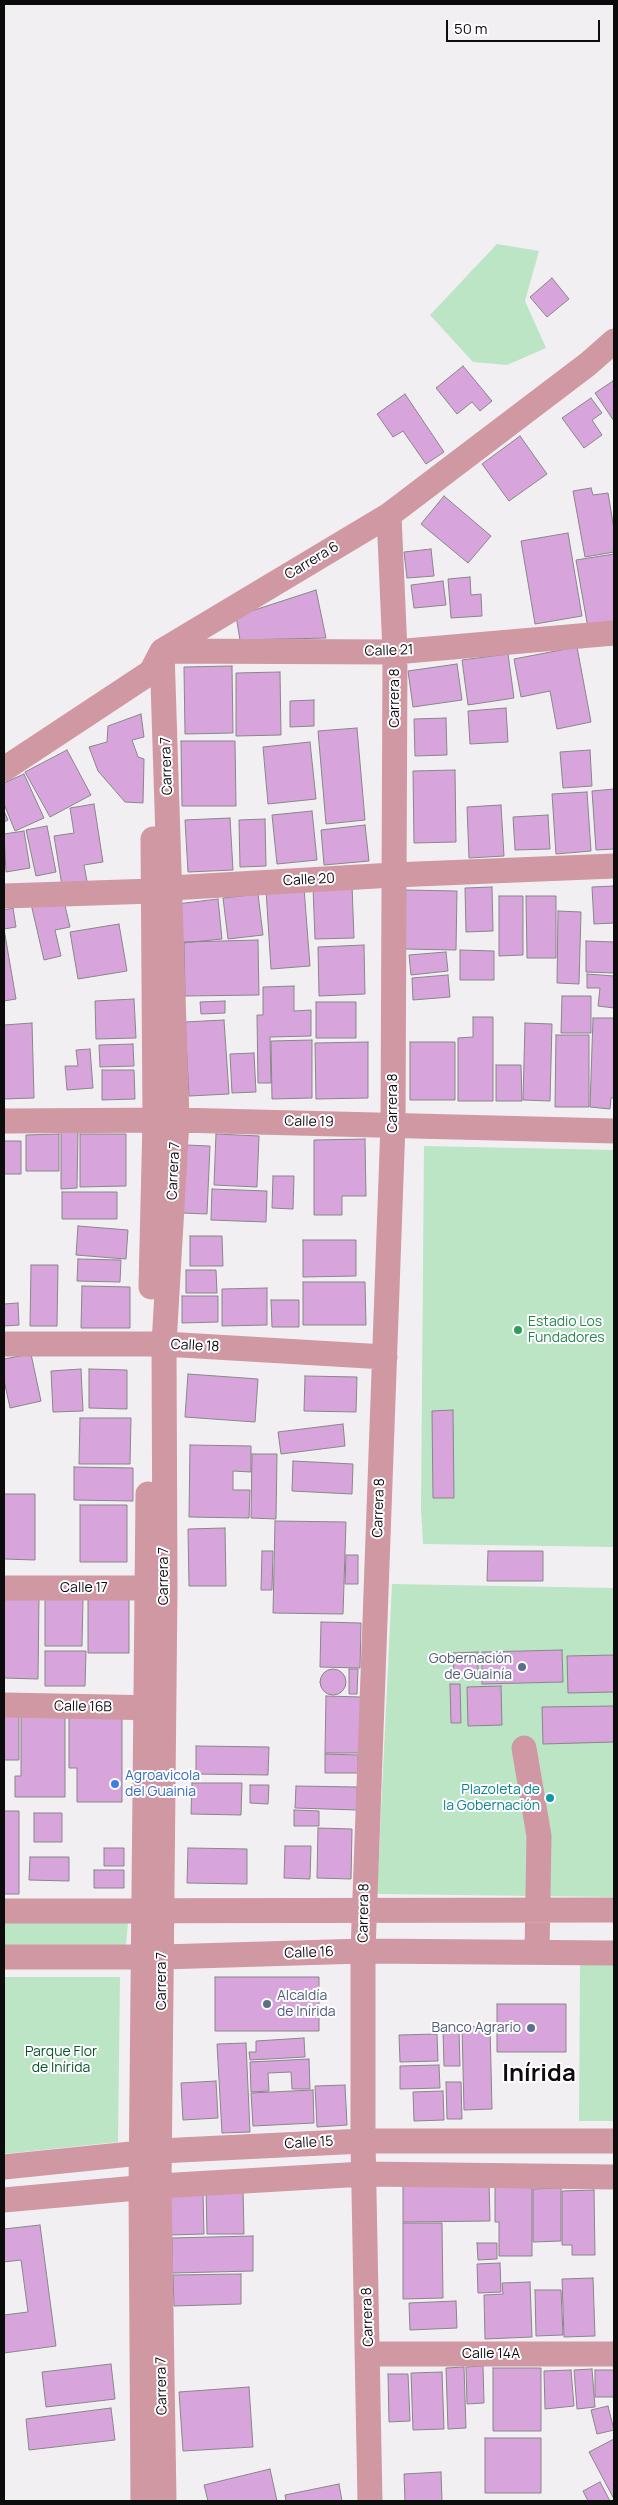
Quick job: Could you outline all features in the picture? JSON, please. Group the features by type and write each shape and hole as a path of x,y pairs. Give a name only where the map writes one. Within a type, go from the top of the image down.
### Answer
{"street":[{"name":"Carrera 6","path":"4,769 157,661 389,514 588,364 614,341"},
{"name":"Carrera 8","path":"370,2501 369,2354 363,2141 363,1910 393,1124 395,652 389,514"},
{"name":"Calle 21","path":"157,661 395,652 614,634"},
{"name":"Carrera 7","path":"143,2501 154,1957 153,1708 156,1588 157,1344 166,1120 157,661"},
{"name":"Calle 20","path":"4,896 162,890 393,875 614,866"},
{"name":"Calle 19","path":"4,1121 166,1120 393,1124 614,1131"},
{"name":"Calle 18","path":"4,1344 157,1344 385,1357"},
{"name":"Calle 17","path":"4,1588 156,1588"},
{"name":"Calle 16B","path":"4,1705 153,1708"},
{"path":"524,1748 539,1836 536,1910 537,1952"},
{"path":"4,1911 614,1910"},
{"name":"Calle 16","path":"4,1957 154,1957 363,1951 614,1953"},
{"name":"Calle 15","path":"4,2167 151,2152 363,2141 614,2141"},
{"path":"4,2200 150,2187 364,2174 614,2177"},
{"name":"Carrera 7","path":"150,2187 164,2501"},
{"name":"Calle 14A","path":"369,2354 614,2354"}],"green space":[{"path":"497,244 539,251 525,301 546,348 507,365 473,362 430,315"},
{"name":"Estadio Los Fundadores","path":"424,1146 614,1150 614,1547 423,1544 421,1509"},
{"path":"392,1584 614,1588 614,1897 377,1894","holes":["562,1651 563,1682 482,1683 482,1652"]},
{"path":"4,1914 129,1914 125,1954 4,1953"},
{"path":"580,1964 614,1964 614,2121 579,2121"},
{"name":"Parque Flor de Inírida","path":"4,1977 120,1977 118,2142 4,2154"}],"building":[{"path":"552,278 569,299 547,317 530,297"},
{"path":"463,366 492,401 480,411 472,402 457,414 436,388"},
{"path":"613,381 614,383 614,421 595,393"},
{"path":"405,394 444,452 426,464 403,431 393,437 377,414"},
{"path":"591,398 602,413 592,420 602,435 584,448 562,418"},
{"path":"520,436 547,474 509,501 482,464"},
{"path":"591,488 593,495 608,493 614,529 614,552 585,557 573,491"},
{"path":"444,496 491,536 468,563 421,524"},
{"path":"568,533 582,616 535,624 521,541"},
{"path":"431,549 434,576 407,578 404,552"},
{"path":"614,554 614,624 588,628 576,560"},
{"path":"470,577 471,595 481,594 482,616 451,618 448,579"},
{"path":"443,581 446,605 414,608 411,585"},
{"path":"316,590 326,638 240,640 236,616"},
{"path":"577,647 591,722 557,729 550,691 521,697 514,659"},
{"path":"508,654 514,698 468,705 462,660"},
{"path":"457,664 462,700 413,707 408,671"},
{"path":"232,666 233,733 185,734 184,667"},
{"path":"280,672 281,735 236,736 236,673"},
{"path":"314,700 314,726 290,727 290,701"},
{"path":"506,708 508,742 470,744 468,711"},
{"path":"141,714 144,737 132,740 138,757 144,759 143,803 125,802 98,771 89,747 107,742 108,726"},
{"path":"446,718 447,755 415,756 414,719"},
{"path":"357,728 365,820 326,824 318,731"},
{"path":"181,741 235,741 236,806 182,806"},
{"path":"310,742 316,799 268,804 263,747"},
{"path":"67,750 91,795 50,817 25,772"},
{"path":"590,750 592,786 563,788 560,752"},
{"path":"455,770 456,842 414,843 413,771"},
{"path":"24,774 44,818 15,831 4,804 4,783"},
{"path":"614,789 614,849 596,850 592,791"},
{"path":"587,792 591,851 556,854 552,794"},
{"path":"94,804 103,862 84,865 88,887 63,892 54,836 74,833 70,808"},
{"path":"501,805 504,856 469,858 467,807"},
{"path":"4,811 8,820 4,822"},
{"path":"312,811 317,860 277,864 272,815"},
{"path":"548,815 550,849 515,850 513,817"},
{"path":"230,818 233,870 188,872 185,820"},
{"path":"265,819 266,866 240,867 239,820"},
{"path":"365,825 369,861 324,865 321,830"},
{"path":"47,826 56,872 36,876 26,830"},
{"path":"24,831 30,868 6,872 4,834"},
{"path":"352,885 354,938 315,939 313,887"},
{"path":"614,886 614,923 594,924 592,887"},
{"path":"492,887 493,931 466,932 465,888"},
{"path":"304,888 310,966 271,969 266,890"},
{"path":"405,890 457,891 456,950 404,949"},
{"path":"258,894 263,935 228,939 223,898"},
{"path":"499,896 523,896 523,955 499,956"},
{"path":"526,896 556,896 556,958 527,958"},
{"path":"63,897 70,927 55,930 61,956 44,960 31,904"},
{"path":"218,899 222,939 182,943 177,904"},
{"path":"13,908 16,927 4,929 4,910"},
{"path":"558,911 581,912 579,984 557,983"},
{"path":"119,924 127,971 78,979 70,932"},
{"path":"4,929 16,999 4,1001"},
{"path":"258,940 259,995 185,996 184,942"},
{"path":"586,941 614,942 614,973 586,972"},
{"path":"364,945 365,994 319,996 318,947"},
{"path":"460,950 494,951 494,980 460,980"},
{"path":"446,952 448,971 411,975 409,955"},
{"path":"587,974 614,976 614,1008 598,1006 600,988 587,988"},
{"path":"448,975 450,997 413,1000 412,978"},
{"path":"294,986 294,1011 311,1010 311,1036 270,1037 271,1083 258,1083 257,1015 263,1015 263,987"},
{"path":"562,996 591,996 591,1033 561,1033"},
{"path":"134,999 136,1038 96,1039 95,1001"},
{"path":"225,1001 225,1013 201,1014 200,1002"},
{"path":"316,1002 356,1002 356,1038 316,1038"},
{"path":"473,1017 493,1017 493,1101 458,1101 458,1038 473,1037"},
{"path":"593,1018 614,1018 614,1098 611,1098 610,1109 590,1107"},
{"path":"224,1020 229,1094 189,1096 185,1022"},
{"path":"32,1023 34,1098 4,1099 4,1025"},
{"path":"525,1023 552,1024 550,1101 523,1100"},
{"path":"556,1035 589,1035 589,1107 555,1107"},
{"path":"312,1040 312,1098 272,1099 271,1041"},
{"path":"368,1042 368,1098 316,1099 315,1043"},
{"path":"410,1042 455,1042 455,1100 410,1100"},
{"path":"133,1044 134,1066 100,1067 99,1045"},
{"path":"90,1049 93,1088 67,1090 65,1066 78,1066 76,1050"},
{"path":"254,1053 256,1092 232,1093 230,1054"},
{"path":"496,1065 521,1065 522,1101 496,1101"},
{"path":"102,1070 134,1070 135,1099 102,1100"},
{"path":"61,1132 78,1132 77,1188 61,1189"},
{"path":"59,1134 59,1171 26,1171 26,1135"},
{"path":"80,1134 126,1134 126,1186 80,1187"},
{"path":"216,1134 259,1136 257,1187 214,1185"},
{"path":"365,1139 366,1196 342,1196 342,1215 314,1215 314,1140"},
{"path":"4,1141 21,1141 21,1174 4,1174"},
{"path":"186,1145 210,1146 207,1214 183,1213"},
{"path":"273,1176 294,1176 293,1209 272,1208"},
{"path":"212,1189 267,1191 266,1222 211,1220"},
{"path":"62,1192 117,1192 117,1219 62,1219"},
{"path":"78,1226 128,1230 126,1259 76,1255"},
{"path":"190,1236 222,1236 223,1266 190,1266"},
{"path":"303,1240 356,1240 356,1276 303,1277"},
{"path":"78,1259 121,1260 120,1282 77,1281"},
{"path":"31,1265 58,1265 57,1326 30,1326"},
{"path":"186,1270 216,1270 217,1293 186,1293"},
{"path":"303,1282 365,1282 366,1325 303,1325"},
{"path":"82,1286 130,1287 130,1328 81,1328"},
{"path":"267,1288 267,1325 222,1326 222,1289"},
{"path":"182,1296 218,1296 218,1322 182,1323"},
{"path":"271,1300 299,1300 299,1327 272,1327"},
{"path":"18,1303 19,1325 4,1326 4,1304"},
{"path":"31,1354 41,1401 10,1408 4,1380 4,1359"},
{"path":"81,1369 83,1411 53,1412 51,1371"},
{"path":"89,1369 127,1370 127,1409 89,1408"},
{"path":"188,1374 258,1379 255,1422 185,1417"},
{"path":"305,1376 357,1377 356,1412 304,1411"},
{"path":"453,1410 454,1498 433,1498 432,1411"},
{"path":"80,1418 131,1418 130,1464 79,1464"},
{"path":"343,1424 345,1446 281,1454 278,1432"},
{"path":"190,1445 251,1446 251,1472 233,1471 233,1490 250,1490 249,1518 189,1517"},
{"path":"252,1454 277,1454 276,1519 251,1518"},
{"path":"293,1461 353,1464 352,1494 292,1491"},
{"path":"74,1467 133,1468 133,1501 74,1500"},
{"path":"4,1494 35,1494 35,1560 4,1559"},
{"path":"80,1505 127,1505 127,1562 80,1562"},
{"path":"275,1521 346,1522 343,1614 273,1613"},
{"path":"225,1528 226,1586 189,1586 188,1529"},
{"path":"262,1551 273,1551 272,1590 261,1590"},
{"path":"488,1551 543,1551 543,1581 487,1581"},
{"path":"346,1555 358,1555 358,1584 345,1584"},
{"path":"4,1594 39,1595 38,1679 4,1678"},
{"path":"88,1597 129,1598 129,1653 88,1653"},
{"path":"45,1598 83,1598 82,1646 45,1646"},
{"path":"321,1622 361,1623 360,1668 320,1667"},
{"name":"Gobernación de Guainía","path":"562,1650 563,1682 482,1684 482,1652"},
{"path":"45,1651 86,1651 85,1686 45,1686"},
{"path":"478,1652 478,1678 454,1678 453,1653"},
{"path":"614,1655 614,1692 568,1693 567,1656"},
{"path":"333,1669 342,1673 346,1682 342,1691 333,1695 324,1691 320,1682 324,1673"},
{"path":"349,1669 358,1669 357,1694 349,1694"},
{"path":"450,1684 460,1684 461,1723 451,1723"},
{"path":"501,1686 502,1725 468,1726 467,1687"},
{"path":"326,1696 361,1697 359,1753 325,1753"},
{"path":"614,1706 614,1742 543,1744 542,1707"},
{"path":"4,1712 19,1712 19,1760 4,1760"},
{"path":"21,1712 65,1712 65,1797 15,1797 15,1776 21,1776"},
{"path":"69,1713 122,1713 122,1802 77,1802 77,1768 69,1768"},
{"path":"196,1746 269,1747 268,1775 196,1774"},
{"path":"325,1754 358,1755 358,1773 325,1773"},
{"path":"192,1783 242,1783 241,1815 191,1814"},
{"path":"250,1785 269,1785 268,1804 250,1803"},
{"path":"296,1786 357,1787 357,1810 295,1808"},
{"path":"294,1810 319,1811 319,1826 294,1826"},
{"path":"4,1811 19,1811 19,1894 4,1894"},
{"path":"34,1813 62,1813 62,1842 34,1842"},
{"path":"318,1828 352,1829 351,1879 317,1878"},
{"path":"285,1846 311,1846 310,1879 284,1878"},
{"path":"104,1848 124,1848 124,1866 104,1866"},
{"path":"188,1848 247,1849 247,1884 187,1883"},
{"path":"30,1857 69,1857 69,1881 29,1880"},
{"path":"94,1870 124,1870 124,1888 94,1888"},
{"name":"Alcaldía de Inírida","path":"215,1977 319,1977 319,2031 215,2031"},
{"name":"Banco Agrario","path":"497,2004 566,2004 566,2052 497,2052"},
{"path":"490,2026 492,2109 464,2110 462,2027"},
{"path":"443,2030 459,2030 460,2066 444,2066"},
{"path":"437,2034 438,2061 400,2062 399,2035"},
{"path":"304,2038 305,2057 250,2060 249,2052 256,2052 256,2041"},
{"path":"246,2043 250,2132 222,2133 217,2044"},
{"path":"309,2059 310,2089 292,2089 291,2072 268,2073 269,2091 251,2092 250,2062"},
{"path":"439,2065 440,2088 400,2089 400,2066"},
{"path":"216,2081 218,2118 183,2120 181,2083"},
{"path":"446,2082 461,2082 462,2119 447,2119"},
{"path":"345,2085 347,2125 317,2127 315,2086"},
{"path":"313,2090 314,2123 253,2126 251,2093"},
{"path":"443,2091 444,2120 414,2121 413,2092"},
{"path":"489,2183 490,2221 403,2222 403,2184"},
{"path":"495,2187 532,2187 532,2256 499,2256 499,2222 495,2222"},
{"path":"561,2188 561,2241 533,2242 533,2189"},
{"path":"243,2189 244,2234 207,2234 206,2190"},
{"path":"594,2190 595,2255 572,2255 572,2245 562,2245 562,2191"},
{"path":"167,2192 203,2192 204,2234 168,2235"},
{"path":"403,2223 442,2223 443,2298 403,2299"},
{"path":"40,2225 56,2346 4,2353 4,2315 28,2312 21,2260 4,2262 4,2229"},
{"path":"253,2236 253,2271 172,2273 172,2238"},
{"path":"477,2243 497,2243 497,2259 478,2260"},
{"path":"500,2263 501,2292 478,2293 477,2264"},
{"path":"241,2274 241,2304 174,2306 173,2275"},
{"path":"593,2278 595,2336 564,2337 562,2279"},
{"path":"530,2282 532,2337 485,2339 484,2295 503,2294 502,2283"},
{"path":"535,2290 561,2290 563,2335 536,2336"},
{"path":"456,2301 457,2328 410,2330 409,2303"},
{"path":"111,2364 115,2399 46,2407 42,2372"},
{"path":"483,2366 484,2403 467,2404 466,2367"},
{"path":"464,2367 466,2428 448,2429 446,2368"},
{"path":"493,2368 541,2368 541,2431 493,2431"},
{"path":"592,2369 595,2407 577,2409 574,2370"},
{"path":"571,2370 574,2406 545,2409 544,2371"},
{"path":"595,2370 614,2370 614,2397 595,2397"},
{"path":"442,2372 444,2429 413,2430 411,2373"},
{"path":"388,2374 408,2374 410,2421 389,2422"},
{"path":"249,2387 253,2447 183,2451 179,2392"},
{"path":"608,2406 614,2430 597,2434 591,2410"},
{"path":"111,2408 115,2440 29,2450 26,2419"},
{"path":"485,2438 541,2438 541,2493 485,2493"},
{"path":"614,2439 614,2499 589,2452"},
{"path":"270,2469 277,2501 208,2501 204,2485"},
{"path":"441,2472 442,2501 405,2501 404,2474"},
{"path":"600,2482 610,2501 588,2501 583,2491"},
{"path":"339,2484 342,2501 286,2501 285,2495"}],"place":[{"name":"Estadio Los Fundadores","path":"518,1330"},
{"name":"Gobernación de Guainía","path":"522,1667"},
{"name":"Agroavicola del Guainia","path":"115,1784"},
{"name":"Plazoleta de la Gobernación","path":"550,1798"},
{"name":"Alcaldía de Inírida","path":"267,2004"},
{"name":"Banco Agrario","path":"531,2028"}],"district":[{"name":"Inírida","path":"539,2074"}]}
